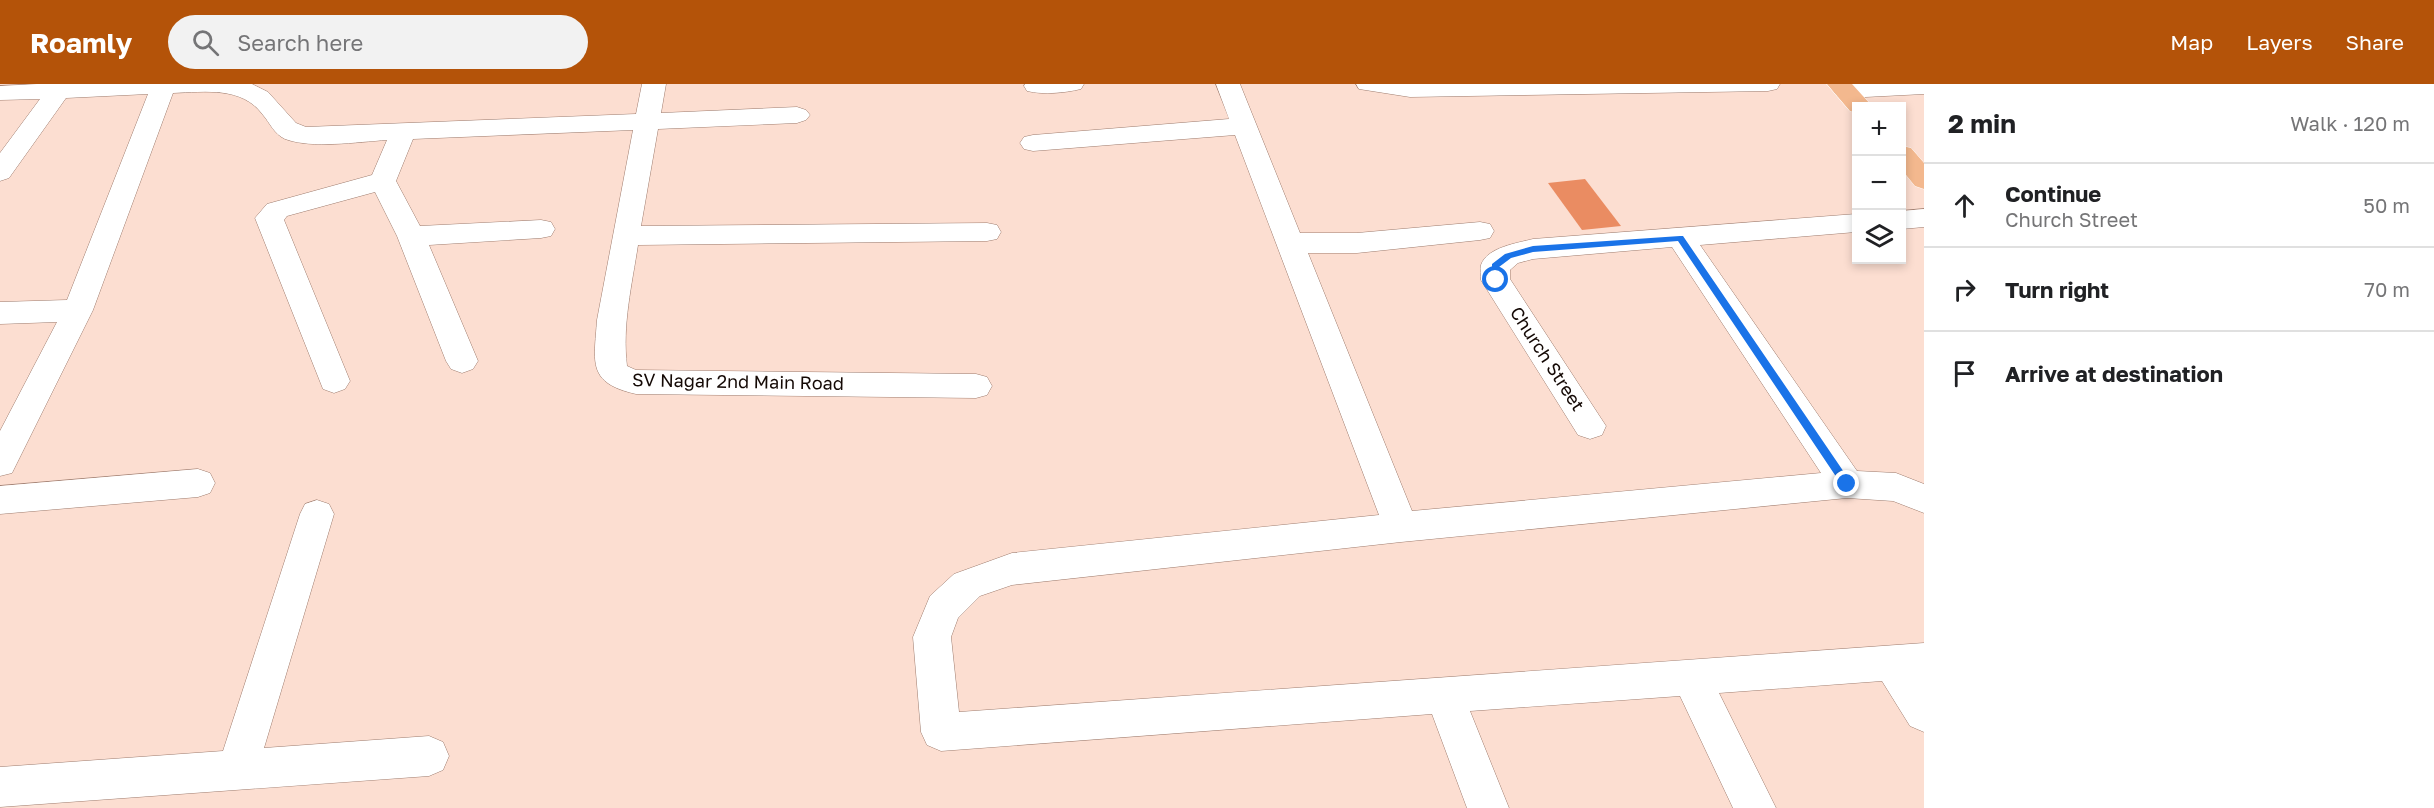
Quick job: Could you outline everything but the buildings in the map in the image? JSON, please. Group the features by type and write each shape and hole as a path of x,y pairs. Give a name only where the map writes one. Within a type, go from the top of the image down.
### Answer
{"street":[{"path":"272,109 282,84"},
{"name":"SV Nagar 2nd Main Road","path":"654,84 626,236 609,351 612,370 623,379 636,382 976,386"},
{"path":"1036,86 1072,84"},
{"path":"1228,84 1401,527"},
{"path":"1368,84 1410,90 1768,84"},
{"path":"4,450 78,310 164,85"},
{"path":"0,93 164,85 234,86 251,91 272,109 282,125 294,133 327,135 797,115"},
{"path":"1848,94 1924,87"},
{"path":"0,172 59,90"},
{"path":"1033,143 1244,126"},
{"path":"403,132 383,181 411,236 462,361"},
{"path":"334,381 269,218 277,210 383,181"},
{"path":"1906,220 1924,218"},
{"name":"Church Street","path":"1590,426 1496,280 1495,266 1508,256 1533,249 1852,224"},
{"path":"411,236 541,229"},
{"path":"1290,243 1357,243 1480,231"},
{"path":"626,236 987,232"},
{"path":"1680,238 1847,484"},
{"path":"0,313 78,310"},
{"path":"0,500 198,483"},
{"path":"1924,500 1896,487 1847,484 1401,527 1012,569 967,585 943,608 932,637 941,732 1908,661 1924,713"},
{"path":"237,770 317,514"},
{"path":"1690,678 1755,808"},
{"path":"1444,695 1488,808"},
{"path":"0,787 429,756"}],"route":[{"path":"1496,280 1495,266 1508,256 1533,249 1680,238 1847,484"}]}
